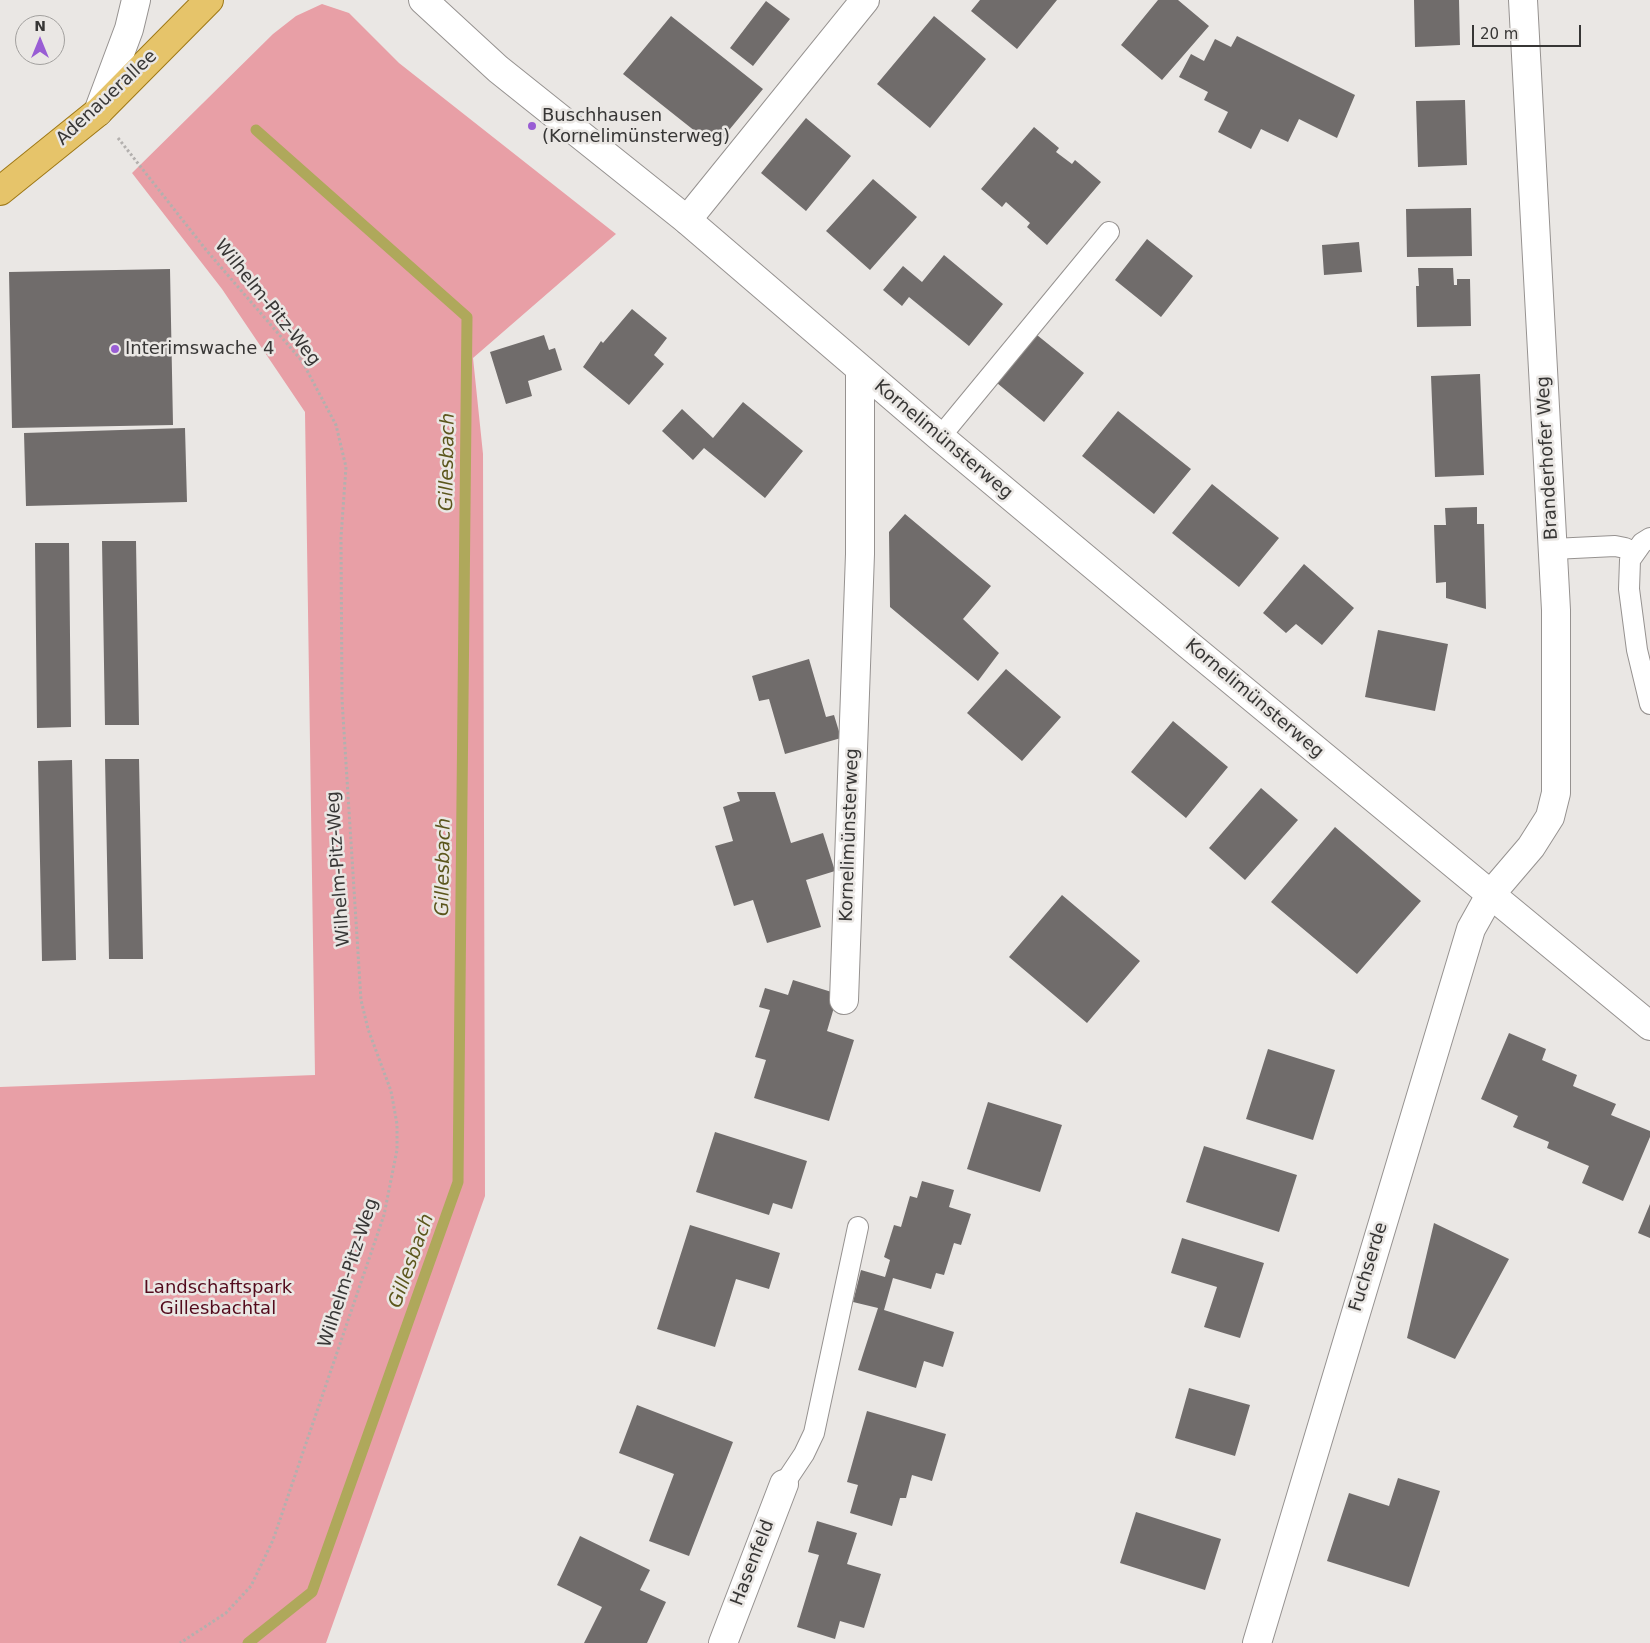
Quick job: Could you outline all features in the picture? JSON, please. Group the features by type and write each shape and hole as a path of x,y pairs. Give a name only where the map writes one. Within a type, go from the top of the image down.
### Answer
{"main road":[{"name":"Adenauerallee","path":"0,191 98,112 209,0"}],"street":[{"path":"98,112 129,30 136,0"},
{"name":"Kornelimünsterweg","path":"424,0 498,69 687,220 940,437 1650,1026"},
{"path":"687,220 865,0"},
{"name":"Branderhofer Weg","path":"1490,894 1532,847 1550,816 1556,793 1556,610 1523,0"},
{"name":"Kornelimünsterweg","path":"844,1000 860,554 860,370"},
{"name":"Fuchserde","path":"1257,1643 1471,929 1490,894"},
{"name":"Hasenfeld","path":"723,1643 784,1484"}],"lane":[{"path":"940,437 1109,232"},
{"path":"1650,538 1642,543 1630,560 1629,589 1637,650 1650,704"},
{"path":"1552,549 1615,546 1635,553"},
{"path":"784,1484 804,1454 814,1433 858,1227"}],"path":[{"name":"Wilhelm-Pitz-Weg","path":"98,112 207,251 302,361 336,425 346,467 342,537 342,700 361,1000 368,1029 391,1091 397,1124 397,1150 384,1215 273,1540 251,1586 226,1613 180,1643"}],"green space":[{"name":"Landschaftspark Gillesbachtal","path":"322,4 349,13 399,63 616,234 473,358 483,454 485,1196 326,1643 0,1643 0,1087 315,1075 305,412 222,289 132,173 273,34 296,16"}],"building":[{"path":"980,0 1057,0 1017,49 971,11"},
{"path":"1158,0 1178,0 1209,26 1162,80 1121,45"},
{"path":"1414,0 1459,0 1460,45 1415,47"},
{"path":"766,1 790,19 753,66 730,48"},
{"path":"671,16 763,89 715,147 623,74"},
{"path":"934,16 986,59 930,128 877,84"},
{"path":"1237,36 1355,95 1337,138 1299,119 1288,142 1261,129 1251,149 1218,132 1228,112 1204,100 1208,92 1179,77 1191,54 1204,61 1215,39 1231,47"},
{"path":"1465,100 1467,165 1418,167 1416,101"},
{"path":"806,118 851,156 806,211 761,173"},
{"path":"1034,127 1059,148 1056,152 1072,164 1075,160 1101,182 1047,245 1027,227 1030,223 1006,202 1002,207 981,189"},
{"path":"873,179 917,217 870,270 826,231"},
{"path":"1471,208 1472,256 1407,257 1406,209"},
{"path":"1147,239 1193,276 1161,317 1115,280"},
{"path":"1359,242 1362,272 1324,275 1322,245"},
{"path":"944,255 1003,304 969,346 909,297 902,306 883,290 903,266 922,282"},
{"path":"1418,268 1453,268 1454,285 1457,285 1457,279 1470,279 1471,326 1417,327 1416,286 1419,286"},
{"path":"170,269 173,425 12,428 9,272"},
{"path":"632,309 667,338 654,355 664,364 629,405 583,367 601,341 603,343"},
{"path":"544,335 549,350 555,348 562,370 528,381 532,396 506,404 490,352"},
{"path":"1037,335 1084,373 1044,422 997,383"},
{"path":"1480,374 1484,475 1435,477 1431,376"},
{"path":"743,402 803,451 765,498 704,448 693,460 662,431 682,409 713,438"},
{"path":"1118,411 1191,469 1154,514 1082,456"},
{"path":"185,428 187,502 26,506 24,433"},
{"path":"1212,484 1279,538 1239,587 1172,533"},
{"path":"1477,507 1477,524 1484,524 1486,609 1446,598 1446,582 1436,583 1434,525 1446,525 1445,508"},
{"path":"905,514 991,586 963,619 999,653 978,681 890,607 889,532"},
{"path":"102,541 136,541 139,725 105,725"},
{"path":"35,543 69,543 71,727 37,728"},
{"path":"1304,564 1354,608 1322,645 1296,624 1286,633 1263,613"},
{"path":"1378,630 1448,644 1435,711 1365,697"},
{"path":"809,659 826,717 834,715 841,738 785,754 769,699 759,701 752,676"},
{"path":"1006,669 1061,717 1022,761 967,713"},
{"path":"1173,721 1228,767 1186,818 1131,772"},
{"path":"105,759 139,759 143,959 109,959"},
{"path":"72,760 76,960 42,961 38,761"},
{"path":"1261,788 1298,820 1245,880 1209,848"},
{"path":"737,792 775,792 791,843 823,833 835,871 806,880 821,927 767,943 753,900 734,906 715,846 733,841 723,807 740,801"},
{"path":"1335,827 1421,901 1357,974 1271,902"},
{"path":"1062,895 1140,961 1087,1023 1009,957"},
{"path":"793,980 838,994 827,1031 854,1040 829,1121 754,1098 766,1060 755,1057 770,1010 759,1007 765,988 788,995"},
{"path":"1509,1033 1546,1049 1542,1060 1577,1075 1573,1086 1616,1104 1611,1115 1650,1131 1650,1137 1623,1201 1582,1183 1589,1166 1547,1148 1549,1142 1513,1127 1518,1116 1481,1099"},
{"path":"1268,1049 1335,1070 1313,1140 1246,1119"},
{"path":"988,1102 1062,1125 1040,1192 967,1169"},
{"path":"715,1132 807,1161 792,1209 773,1203 769,1215 696,1192"},
{"path":"1204,1146 1297,1175 1279,1232 1186,1202"},
{"path":"922,1181 954,1190 949,1207 971,1214 961,1245 954,1243 944,1275 936,1273 931,1289 893,1278 884,1310 954,1332 943,1367 924,1361 916,1388 858,1370 878,1308 853,1302 861,1270 885,1277 890,1260 884,1257 894,1225 901,1227 910,1196 917,1198"},
{"path":"1650,1204 1650,1238 1638,1233"},
{"path":"1434,1223 1509,1259 1455,1359 1407,1338"},
{"path":"690,1225 780,1253 769,1289 736,1279 715,1347 657,1329"},
{"path":"1182,1238 1264,1263 1240,1338 1204,1327 1217,1287 1171,1273"},
{"path":"1189,1388 1250,1405 1235,1456 1175,1438"},
{"path":"637,1405 733,1442 689,1556 649,1541 674,1474 619,1453"},
{"path":"867,1411 946,1434 932,1481 912,1475 906,1498 900,1498 892,1526 850,1513 858,1485 847,1482"},
{"path":"1398,1478 1440,1491 1409,1587 1327,1561 1349,1493 1389,1506"},
{"path":"1136,1512 1221,1539 1205,1590 1120,1563"},
{"path":"817,1521 857,1533 847,1564 881,1574 864,1628 840,1621 835,1639 797,1627 819,1555 808,1552"},
{"path":"580,1536 650,1570 640,1590 666,1602 647,1643 584,1643 602,1607 557,1585"}],"waterway":[{"name":"Gillesbach","path":"248,1643 312,1592 458,1182 467,317 256,130"}],"place":[{"name":"Buschhausen (Kornelimünsterweg)","path":"532,126"},
{"name":"Interimswache 4","path":"115,349"}]}
